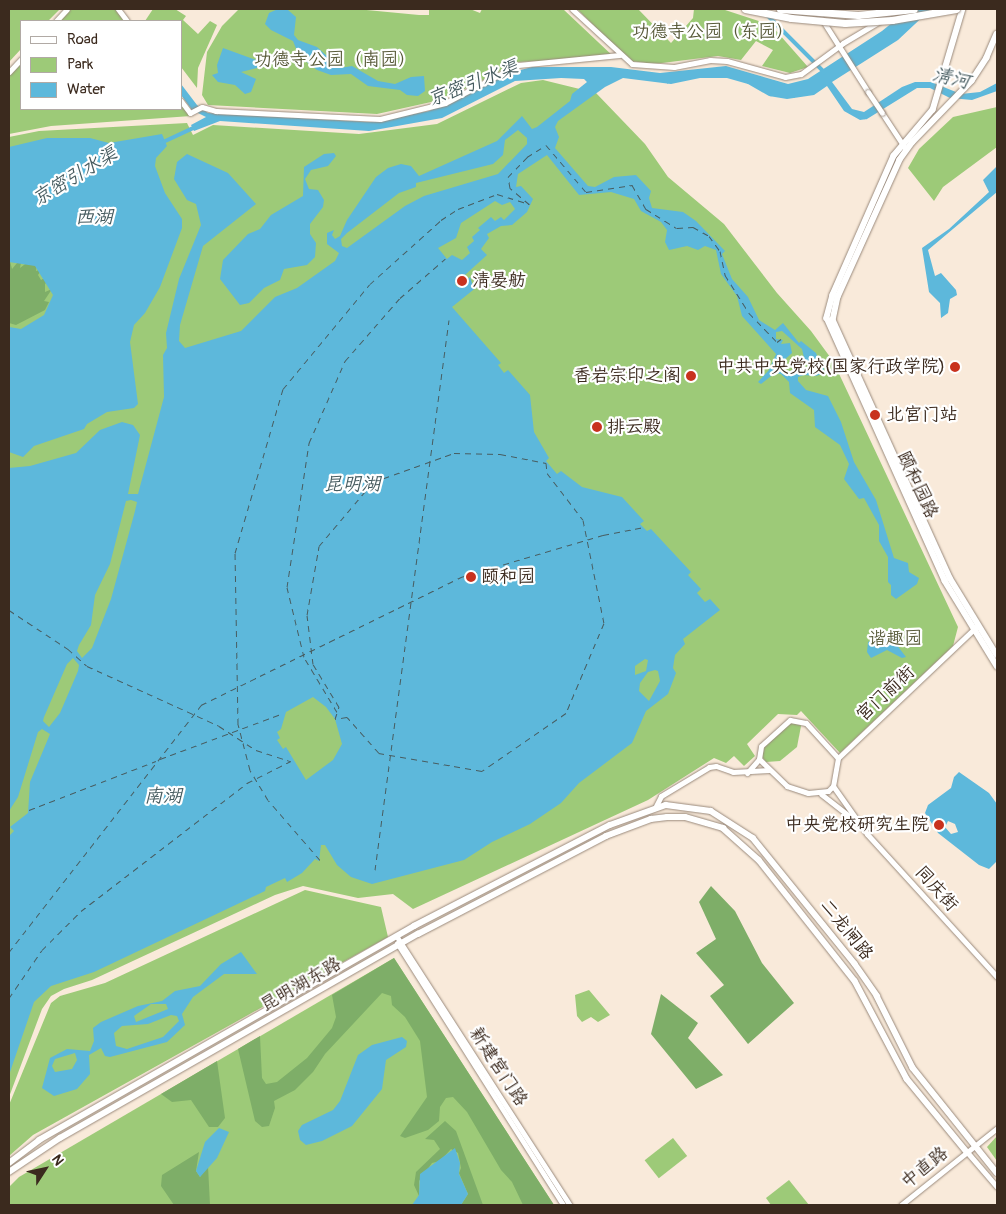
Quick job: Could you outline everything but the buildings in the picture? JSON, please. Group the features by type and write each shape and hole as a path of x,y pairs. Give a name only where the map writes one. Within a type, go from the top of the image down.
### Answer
{"highway":[{"path":"745,9 791,18 845,23 892,20 956,9"},
{"path":"780,9 858,14 914,9"}],"main road":[{"name":"颐和园路","path":"963,9 932,113 902,144 832,306 829,327 945,581 997,655"},
{"name":"颐和园路","path":"832,306 907,150 968,86 987,58 997,34"},
{"name":"颐和园路","path":"976,627 997,666"},
{"name":"二龙闸路","path":"610,825 656,806 693,806 730,820 753,838 862,974 913,1068 997,1173"},
{"name":"二龙闸路","path":"614,834 651,819 685,817 706,821 740,840 856,981 907,1079 967,1152"},
{"name":"昆明湖东路","path":"9,1163 39,1140 448,907 610,825"},
{"name":"昆明湖东路","path":"9,1172 60,1138 400,945 614,834"},
{"path":"784,892 792,886"}],"street":[{"path":"57,20 67,9"},
{"path":"118,9 126,20"},
{"path":"572,9 620,54 640,66 674,66 710,60 727,61 785,77 798,76 810,69 838,47 898,9"},
{"path":"815,9 843,55 907,150"},
{"path":"828,28 884,9"},
{"path":"182,102 192,113 202,107 216,111 380,119 445,103 518,65 620,54"},
{"path":"9,72 20,60"},
{"name":"宫门前街","path":"838,758 976,627"},
{"path":"746,773 759,760 761,746 790,720 806,723 838,758 833,786 855,819"},
{"path":"759,760 787,786 821,794 855,819"},
{"path":"656,806 661,796 709,767 746,773 769,770"},
{"path":"821,794 833,786"},
{"name":"同庆街","path":"855,819 997,977"},
{"path":"397,937 400,945"},
{"name":"新建宫门路","path":"400,945 563,1205"},
{"name":"新建宫门路","path":"400,945 570,1205"},
{"name":"中直路","path":"901,1205 997,1128"},
{"name":"二龙闸路","path":"967,1152 997,1187"}],"green space":[{"path":"9,9 60,9 49,20 20,20 20,50 9,62"},
{"path":"70,9 116,9 124,20 60,20"},
{"path":"153,9 175,9 186,16 183,20 198,34 210,21 217,25 198,68 197,88 182,68 182,20 146,20"},
{"name":"功德寺公园（南园）","path":"239,9 356,9 429,15 429,9 470,9 480,13 482,9 563,9 615,58 517,62 472,86 431,102 377,114 208,105 202,95 207,52 222,26"},
{"name":"功德寺公园（东园）","path":"577,9 638,9 671,43 693,18 694,9 722,9 771,25 808,67 790,73 762,66 773,50 756,41 741,60 718,56 654,64 630,61"},
{"path":"20,63 20,110 182,110 182,104 191,116 51,126 9,134 9,75"},
{"name":"颐和园","path":"543,80 596,93 645,144 668,177 724,224 833,361 958,627 953,646 840,753 801,711 797,715 778,714 747,744 755,756 744,766 734,756 726,763 714,758 648,800 413,909 393,894 358,898 303,886 275,895 92,980 64,989 51,996 42,1009 9,1097 9,137 39,131 187,123 193,135 213,125 359,134 437,124 521,83"},
{"path":"997,107 997,147 943,187 934,201 908,168 919,149 953,117"},
{"path":"9,257 12,269 22,257 20,268 29,261 37,262 36,271 42,269 38,275 41,280 48,276 49,280 45,284 45,292 52,289 44,301 49,302 45,310 16,325 9,323"},
{"path":"790,723 800,723 801,726 797,747 780,761 766,762 762,757 765,745"},
{"path":"711,886 735,911 762,963 794,1003 748,1044 710,996 724,985 696,953 716,939 699,902"},
{"path":"305,890 381,907 388,937 33,1135 9,1156 9,1105 51,1003 60,996 105,983"},
{"path":"394,958 554,1205 9,1205 9,1187 19,1177"},
{"path":"394,958 554,1205 523,1205 512,1182 501,1170 467,1112 453,1097 446,1098 440,1107 439,1121 428,1130 405,1138 400,1136 427,1097 420,1041 405,1017 392,1005 391,996 382,993 325,1054 313,1072 295,1090 274,1101 275,1108 269,1126 262,1127 255,1121 238,1049 260,1036 262,1078 266,1084 277,1082 307,1058 332,1028 336,1017 332,995"},
{"path":"589,990 610,1015 598,1022 591,1017 582,1022 577,1016 575,995"},
{"path":"661,994 698,1023 688,1038 723,1075 696,1089 651,1034"},
{"path":"217,1061 225,1118 218,1127 209,1127 191,1100 172,1102 161,1094"},
{"path":"445,1121 456,1131 483,1205 461,1205 468,1194 459,1173 461,1168 458,1153 451,1149 440,1161 432,1163 419,1181 419,1196 414,1185 416,1172 440,1149 434,1140 425,1139"},
{"path":"997,1136 997,1161 987,1147"},
{"path":"673,1138 687,1156 659,1178 645,1160"},
{"path":"199,1152 196,1171 200,1177 208,1166 210,1205 174,1205 161,1186 162,1175"},
{"path":"789,1180 809,1205 771,1205 766,1198"}],"water":[{"path":"278,9 288,10 296,17 294,35 298,40 317,47 340,68 352,66 378,81 395,84 411,77 424,76 425,91 418,96 407,95 400,90 368,86 351,74 331,75 317,70 299,56 293,41 271,30 265,24 269,13"},
{"name":"昆明湖","path":"909,9 931,9 898,40 832,82 852,109 864,112 902,87 915,82 931,82 961,94 980,92 997,83 997,91 972,100 950,98 930,88 917,88 867,119 860,120 844,111 827,86 814,95 787,99 769,96 748,84 727,78 700,78 671,84 623,78 605,87 558,121 555,127 559,137 555,148 588,186 595,187 614,177 636,175 651,191 649,198 652,208 683,212 696,221 725,251 722,254 732,279 748,297 759,320 775,330 783,323 799,343 801,341 816,353 819,361 823,361 824,373 816,376 804,375 798,377 798,381 806,390 828,396 841,422 854,462 876,500 894,558 908,563 909,572 919,578 917,584 896,599 891,595 891,585 888,582 888,557 879,541 879,525 864,498 859,499 844,479 849,464 840,445 815,427 814,410 790,393 789,382 781,374 775,373 761,384 758,382 769,370 776,354 742,316 737,296 721,274 716,250 705,246 698,250 687,246 669,250 665,242 667,230 661,222 641,211 634,199 611,192 579,195 547,155 518,174 516,187 521,186 533,199 527,212 512,225 501,226 487,234 489,238 481,249 487,255 455,284 458,287 470,277 473,286 478,286 452,307 501,363 498,365 504,373 508,370 530,395 534,432 549,458 546,461 557,474 561,471 582,487 622,497 644,521 640,524 647,531 651,529 691,572 688,575 701,589 697,593 705,602 710,599 720,610 683,639 685,644 675,655 673,668 676,673 668,694 646,711 632,743 579,783 561,803 530,824 492,842 464,860 372,884 351,877 337,865 325,845 321,845 319,861 315,859 302,873 287,882 285,878 266,887 265,891 94,972 51,986 34,1002 9,1075 9,836 14,831 10,827 28,813 30,782 50,734 42,729 38,732 18,797 9,811 9,468 30,466 76,453 100,430 122,422 133,425 140,435 128,494 138,494 164,397 163,355 167,348 166,333 179,279 201,225 196,204 187,200 174,179 177,162 187,154 228,173 256,204 203,246 180,325 179,341 185,348 241,331 275,297 297,288 335,261 339,253 327,244 327,233 334,230 332,235 335,239 340,236 347,220 376,177 388,168 401,164 411,166 419,176 497,141 522,116 532,129 537,127 570,101 572,94 587,82 584,79 561,78 515,81 442,118 369,131 220,121 194,131 191,125 206,117 192,110 182,96 182,85 197,105 208,113 370,122 429,111 509,73 532,67 611,67 660,73 726,66 788,84 808,79 882,31","holes":["518,130 527,138 527,144 498,174 424,196 405,206 347,248 342,246 341,239 347,233 399,193 416,187 416,183 493,164 503,155 505,140","495,201 502,205 510,202 515,209 504,220 501,217 495,221 491,217 478,228 480,230 472,237 474,241 467,247 470,253 462,260 452,255 447,259 438,248 456,238 461,223","782,331 802,349 805,362 820,367 818,372 803,369 788,375 779,365 792,353 790,343 781,344 783,340 776,339 776,332","126,501 137,502 111,599 92,648 82,658 77,651 91,625 95,595 110,564","73,658 79,665 78,671 60,713 49,727 43,721 44,717 67,664","645,659 648,660 646,671 635,675 635,666","658,671 660,681 649,701 639,691 640,683 648,672","313,697 326,707 335,719 342,744 333,760 306,780 286,747 283,749 277,740 280,738 277,732 281,729 286,712"]},
{"path":"223,48 259,61 257,68 241,72 256,79 251,92 245,94 235,85 218,82 212,75 218,73 217,65"},
{"name":"西湖","path":"162,134 167,146 156,158 155,166 165,193 182,219 182,228 160,287 145,313 134,325 130,342 138,404 134,408 107,412 87,424 84,429 34,446 23,457 9,452 9,327 21,329 44,315 53,295 35,266 9,262 9,147 47,138 90,138 109,143"},
{"path":"334,153 336,156 328,166 311,170 305,179 309,189 318,190 324,200 323,207 310,224 310,234 316,243 315,257 307,265 284,269 280,280 264,288 249,303 240,305 220,279 223,260 248,234 260,229 271,215 303,196 304,167 324,154"},
{"path":"997,166 997,192 928,250 935,276 941,273 956,290 957,295 950,299 948,313 941,318 940,303 929,292 922,248 949,229 989,192 983,180"},
{"path":"882,635 890,636 906,657 902,658 887,650 871,658 867,652 868,642"},
{"path":"959,772 989,793 997,804 997,861 989,869 979,865 938,833 925,813 928,805 951,788 954,777","holes":["948,821 955,824 958,832 951,834 945,827"]},
{"path":"241,952 257,974 224,974 193,997 182,1014 185,1025 167,1042 110,1057 105,1056 101,1048 89,1055 90,1074 77,1089 54,1096 42,1088 50,1058 67,1049 90,1051 94,1041 93,1028 101,1022 138,1006 162,1001 175,991 200,986 221,964","holes":["151,1004 166,1004 168,1009 136,1022 134,1016","171,1015 177,1016 179,1021 163,1037 127,1049 116,1046 114,1033 122,1026 148,1024","75,1053 77,1060 72,1069 55,1072 52,1066 55,1059"]},
{"path":"402,1037 407,1041 406,1047 386,1060 382,1089 352,1126 322,1141 306,1145 300,1140 298,1131 302,1125 333,1110 340,1101 358,1055 372,1045"},
{"path":"219,1128 229,1132 217,1158 200,1177 196,1171 205,1142"},
{"path":"455,1148 460,1163 459,1174 468,1194 461,1205 412,1205 419,1195 420,1174"}],"waterway":[{"path":"767,15 824,72"},
{"name":"京密引水渠","path":"161,143 197,126"}],"ferry route":[{"path":"529,204 510,188 508,177 527,157 546,145 586,192 632,185 646,209 677,228 693,227 709,236 720,251 725,275 749,313 777,342 781,339"},
{"path":"320,860 268,800 250,770 238,724 235,553 283,389 370,284 441,220 458,209 497,194 530,204"},
{"path":"337,712 304,657 287,587 309,443 345,361 400,298 445,259"},
{"path":"375,870 449,320"},
{"path":"454,453 500,454 546,463 547,473 583,520 604,623 566,713 482,771 379,753 347,717 335,719 339,707 313,664 307,615 319,546 373,482 454,453"},
{"path":"9,952 201,705 461,577 603,535 644,527"},
{"path":"9,610 68,649 87,666 219,726 256,750 290,761"},
{"path":"160,759 281,714"},
{"path":"29,810 156,761"},
{"path":"9,998 42,950 81,911 247,783 291,761"}],"place":[{"name":"清晏舫","path":"462,281"},
{"name":"中共中央党校(国家行政学院)","path":"955,367"},
{"name":"香岩宗印之阁","path":"691,376"},
{"name":"北宫门站","path":"875,415"},
{"name":"排云殿","path":"597,427"},
{"name":"颐和园","path":"471,577"},
{"name":"中央党校研究生院","path":"939,825"}],"water label":[{"name":"清河","path":"951,79"},
{"name":"南湖","path":"163,797"}],"park label":[{"name":"谐趣园","path":"895,639"}]}
